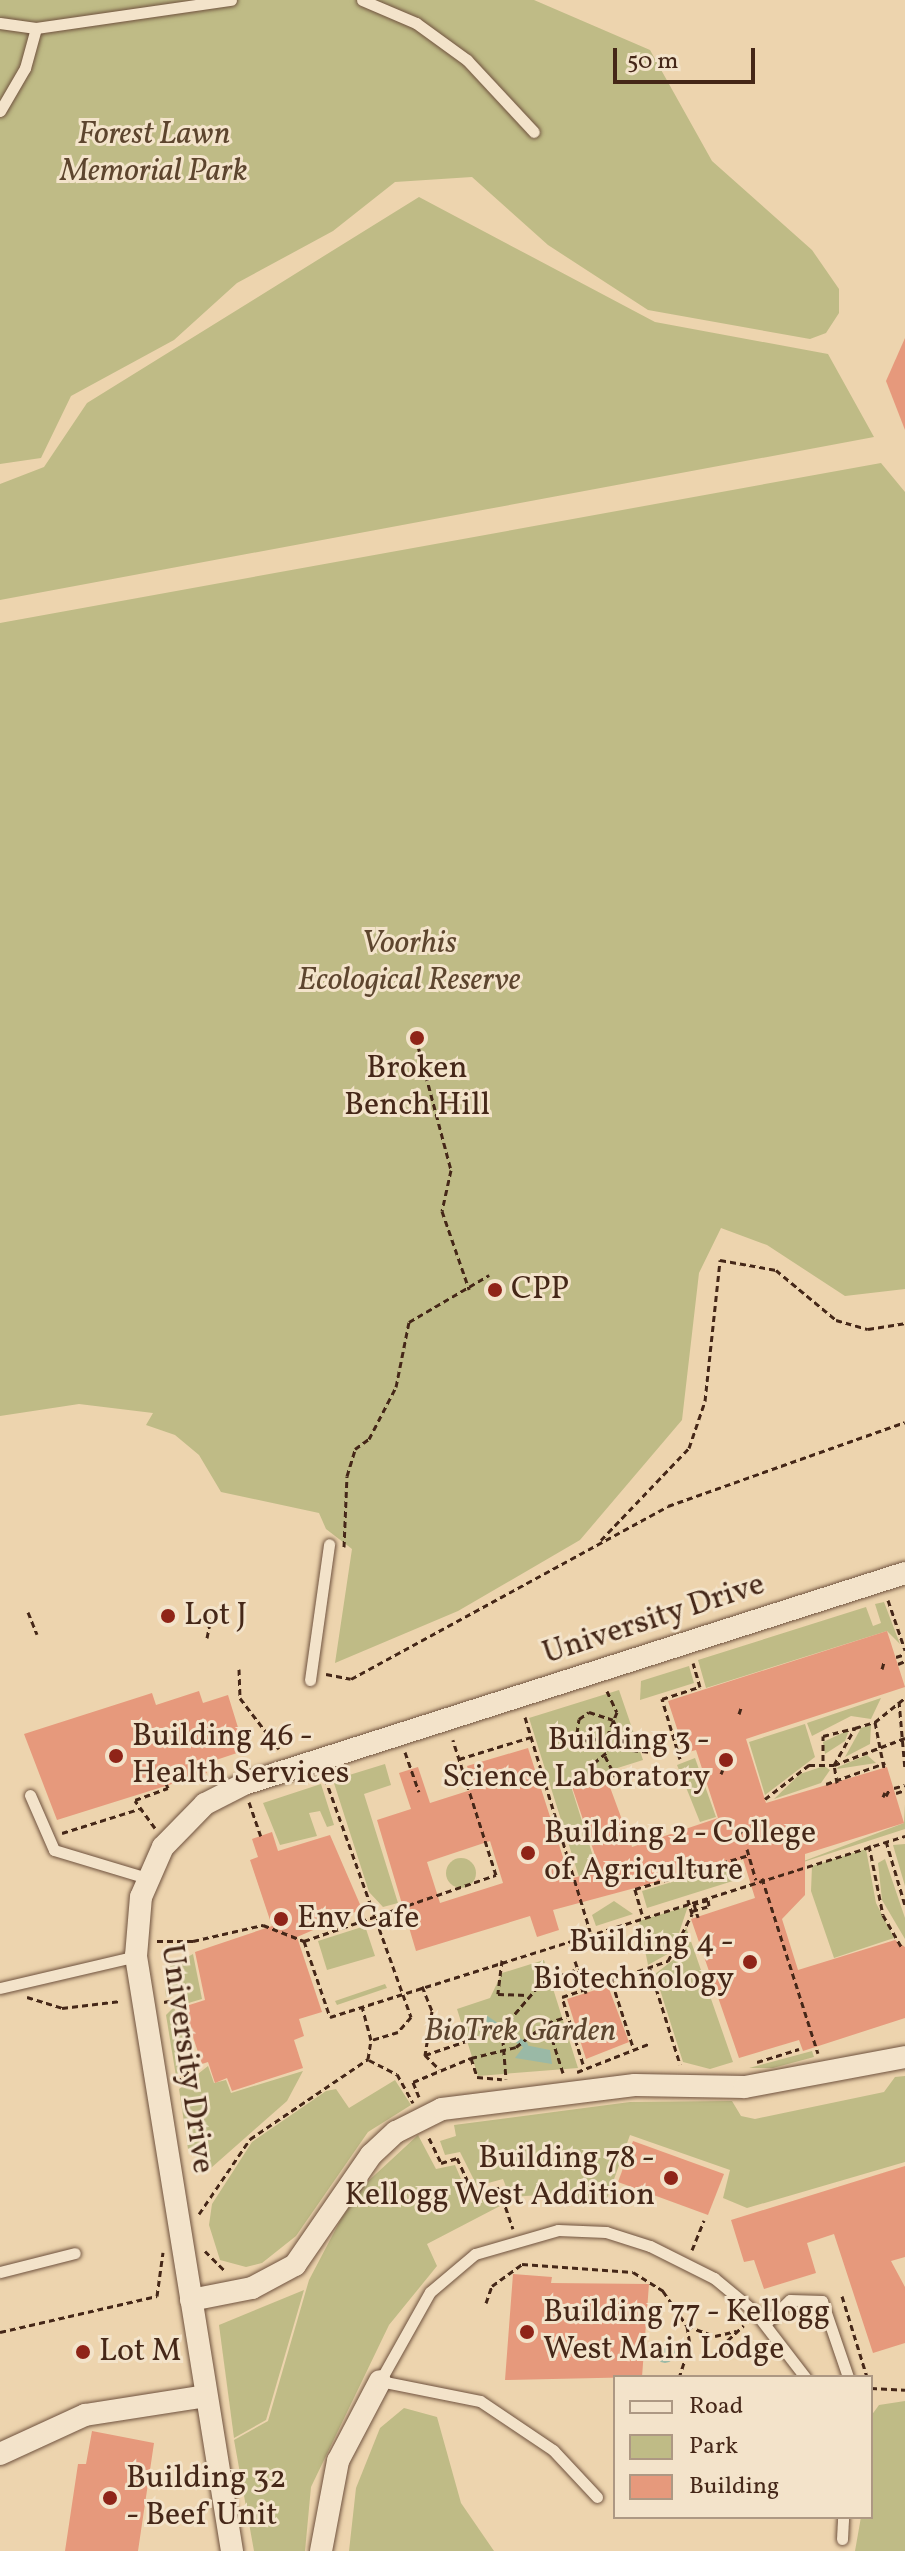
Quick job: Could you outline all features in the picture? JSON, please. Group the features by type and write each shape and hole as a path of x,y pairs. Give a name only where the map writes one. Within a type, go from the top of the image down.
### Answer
{"street":[{"name":"University Drive","path":"232,2551 136,1956 147,1878 180,1826 229,1790 905,1573"},
{"path":"191,2300 252,2288 295,2265 371,2155 396,2132 442,2109 635,2085 745,2087 905,2057"},
{"path":"321,2551 338,2461 380,2381"},
{"path":"0,2454 85,2415 206,2396"}],"lane":[{"path":"0,23 36,28 231,0"},
{"path":"362,0 416,23 467,60 534,132"},
{"path":"0,111 25,68 36,28"},
{"path":"312,1675 332,1548"},
{"path":"30,1795 47,1842 147,1878"},
{"path":"0,1988 136,1956"},
{"path":"597,2497 553,2450 480,2401 380,2381 441,2278 494,2244 548,2231 606,2232 681,2258 766,2323 804,2375"},
{"path":"0,2272 75,2253"},
{"path":"766,2323 790,2300 822,2301 847,2375"},
{"path":"842,2539 843,2519"}],"path":[{"path":"418,1046 451,1170 442,1211 469,1289"},
{"path":"598,1543 689,1448 705,1401 720,1260 776,1270 836,1320 868,1329 905,1323"},
{"path":"332,1548 347,1546 347,1476 355,1449 369,1439 396,1387 409,1322 489,1275"},
{"path":"312,1675 351,1679 598,1543 753,1471 829,1453 905,1422"},
{"path":"887,1597 905,1652 896,1657"},
{"path":"28,1612 37,1634"},
{"path":"207,1638 211,1618"},
{"path":"680,1759 662,1699 701,1689 692,1660"},
{"path":"898,1664 905,1661"},
{"path":"882,1669 884,1662"},
{"path":"239,1669 240,1698 279,1749"},
{"path":"604,1689 615,1698 613,1720 607,1737 612,1748"},
{"path":"823,1761 823,1736 875,1722 905,1698"},
{"path":"899,1701 905,1769"},
{"path":"739,1714 741,1708"},
{"path":"607,1737 586,1741 577,1733 579,1719 589,1712 613,1720 625,1745"},
{"path":"524,1713 590,1931"},
{"path":"875,1722 883,1747 884,1768"},
{"path":"836,1782 834,1765 855,1728"},
{"path":"153,1940 193,1941 263,1925 304,1941 496,1875 451,1736"},
{"path":"459,1759 531,1737"},
{"path":"823,1761 834,1765 904,1738"},
{"path":"625,1772 593,1781 594,1763 612,1748 625,1745 649,1752"},
{"path":"405,1752 419,1792"},
{"path":"604,1756 614,1774"},
{"path":"765,1799 823,1761"},
{"path":"836,1782 885,1763"},
{"path":"721,1774 723,1769"},
{"path":"155,1828 135,1800 168,1788 164,1778"},
{"path":"325,1778 411,2017 404,2026 371,2040"},
{"path":"826,1784 844,1781"},
{"path":"889,1793 905,1787"},
{"path":"249,1802 261,1836"},
{"path":"47,1842 139,1809"},
{"path":"304,1941 330,2017 642,1914 905,1836"},
{"path":"886,1841 905,1905"},
{"path":"869,1845 883,1915 901,1946"},
{"path":"747,1849 756,1880"},
{"path":"642,1914 635,1889 749,1855"},
{"path":"762,1878 816,2046"},
{"path":"583,2066 562,1997 650,1969 676,1952 692,1911 688,1900"},
{"path":"692,1911 709,1906 708,1900 694,1904 698,1917"},
{"path":"554,1936 555,1942"},
{"path":"502,1959 498,1994 527,1995"},
{"path":"575,1961 586,1993"},
{"path":"506,2079 501,2051 502,2029 527,1995 578,1969"},
{"path":"650,1969 679,2062 690,2072"},
{"path":"612,1982 633,2048"},
{"path":"422,1986 432,2011 425,2055"},
{"path":"29,1997 62,2008 125,2000"},
{"path":"161,2003 178,1999 195,2064 189,2079 175,2083"},
{"path":"197,2218 250,2139 368,2059 371,2040 362,2006"},
{"path":"471,2058 501,2051 547,2023 568,2016"},
{"path":"547,2023 563,2073"},
{"path":"425,2055 502,2029"},
{"path":"425,2055 440,2070"},
{"path":"368,2059 397,2074 414,2106"},
{"path":"807,2063 820,2060"},
{"path":"425,2129 441,2163 457,2158 475,2197 499,2188 505,2208"},
{"path":"692,2250 704,2220"},
{"path":"0,2332 157,2296 164,2291 163,2252"},
{"path":"486,2303 492,2286 522,2264 609,2268 648,2279 687,2326 690,2344 680,2375"},
{"path":"842,2296 866,2375"},
{"path":"713,2354 746,2323"},
{"path":"687,2326 715,2336 739,2329"},
{"path":"873,2388 905,2390"}],"green space":[{"name":"Forest Lawn Memorial Park","path":"0,0 534,0 650,50 712,161 812,250 839,289 839,313 826,333 810,339 648,310 548,245 472,177 395,182 333,231 237,283 174,340 71,396 41,458 0,464"},
{"path":"419,197 655,322 828,354 874,437 0,600 0,484 44,467 87,403"},
{"name":"Voorhis Ecological Reserve","path":"881,463 905,492 905,1289 845,1296 767,1245 721,1228 699,1273 682,1420 580,1540 458,1611 335,1663 352,1549 326,1529 319,1513 221,1492 199,1455 175,1435 146,1425 153,1413 79,1404 0,1416 0,623"},
{"path":"884,1602 900,1644 887,1631 706,1688 698,1660 866,1607 873,1626 881,1623 875,1604"},
{"path":"689,1666 694,1683 640,1700 641,1681"},
{"path":"619,1690 643,1760 570,1783 597,1869 579,1877 529,1718"},
{"path":"881,1698 871,1719 851,1716 812,1736 807,1723"},
{"path":"805,1724 815,1757 765,1795 749,1742"},
{"path":"871,1725 870,1744 845,1757 861,1728"},
{"path":"849,1730 845,1741 825,1754 823,1742"},
{"path":"867,1755 876,1763 837,1769 838,1767"},
{"path":"695,1758 716,1817 700,1822 677,1765"},
{"path":"385,1764 391,1785 364,1794 398,1903 383,1907 369,1892 333,1780"},
{"path":"824,1766 830,1770 821,1783 774,1799 800,1774"},
{"path":"321,1784 334,1825 327,1827 320,1811 309,1813 317,1836 280,1845 263,1803"},
{"path":"905,1804 905,1829 788,1867 904,1823"},
{"path":"905,1844 905,1886 893,1845"},
{"path":"866,1849 876,1903 894,1938 834,1958 811,1891 812,1866"},
{"path":"461,1858 472,1862 476,1873 472,1884 461,1888 450,1884 446,1873 450,1862"},
{"path":"885,1859 905,1918 905,1939 882,1900 878,1863"},
{"path":"738,1862 736,1880 647,1908 642,1891"},
{"path":"614,1901 633,1914 596,1926 592,1915"},
{"path":"688,1906 673,1951 648,1965 639,1921"},
{"path":"365,1926 375,1956 327,1970 318,1941"},
{"path":"686,1927 733,2062 710,2069 683,2062 655,1974 677,1957"},
{"path":"193,1954 202,1999 185,2004 180,1993 166,1997 164,1970"},
{"name":"BioTrek Garden","path":"544,1960 578,2068 478,2076 457,2009 490,1998 502,1973"},
{"path":"385,1984 387,1988 337,2005 335,2001"},
{"path":"174,2007 192,2060 176,2076 166,2015"},
{"path":"812,2051 814,2057 773,2068 749,2068"},
{"path":"208,2066 214,2083 226,2080 231,2093 303,2071 287,2101 211,2168 188,2149 179,2089"},
{"path":"905,2076 905,2162 747,2208 723,2198 730,2170 630,2135 605,2204 556,2194 510,2197 503,2179 477,2186 460,2152 445,2155 440,2141 456,2136 454,2125 630,2102 732,2101 741,2116 755,2119 884,2092 895,2077"},
{"path":"395,2080 411,2105 368,2132 296,2236 262,2263 246,2267 220,2260 209,2225 212,2204 252,2142 326,2091 336,2089 349,2108"},
{"path":"418,2135 436,2169 455,2165 471,2202 497,2195 500,2206 427,2244 437,2266 389,2325 311,2487 305,2551 254,2551 234,2440 268,2421 309,2280 341,2219 364,2185"},
{"path":"304,2290 266,2420 234,2438 219,2325"},
{"path":"905,2401 905,2551 855,2551 861,2519 873,2519 873,2413 879,2405"},
{"path":"404,2408 437,2417 461,2503 494,2551 349,2551 356,2488 380,2428"}],"shaded area":[{"path":"525,2045 550,2050 552,2064 515,2058"},
{"path":"665,2343 672,2346 675,2353 672,2360 665,2363 658,2360 655,2353 658,2346"}],"building":[{"path":"905,338 905,430 886,381"},
{"path":"887,1631 905,1687 746,1739 766,1803 887,1767 904,1823 805,1854 805,1895 782,1919 798,1970 895,1940 905,1947 905,2018 803,2051 799,2040 739,2058 691,1919 755,1898 743,1859 553,1910 559,1930 537,1937 530,1916 416,1951 377,1820 411,1809 399,1773 418,1767 430,1803 474,1789 467,1766 528,1748 570,1879 600,1870 571,1784 607,1779 632,1847 718,1818 696,1750 685,1753 668,1701","holes":["490,1841 503,1883 440,1903 427,1862"]},
{"name":"Building 46 - Health Services","path":"199,1691 203,1703 228,1695 240,1734 232,1736 237,1753 204,1764 207,1773 57,1820 24,1734 152,1693 156,1705"},
{"path":"272,1832 278,1851 330,1835 362,1909 297,1937 322,2012 299,2019 304,2036 294,2040 303,2068 232,2091 227,2078 215,2083 208,2062 202,2064 183,2007 205,2000 195,1952 272,1926 250,1860 258,1857 252,1839"},
{"path":"608,1986 629,2042 586,2059 567,1999"},
{"name":"Building 78 - Kellogg West Addition","path":"633,2141 724,2174 708,2215 618,2182"},
{"path":"905,2166 905,2257 891,2261 905,2287 905,2343 873,2353 834,2234 807,2243 816,2273 764,2289 754,2260 744,2262 731,2220"},
{"name":"Building 77 - Kellogg West Main Lodge","path":"513,2274 552,2277 551,2283 649,2284 642,2375 505,2380"},
{"name":"Building 32 - Beef Unit","path":"92,2431 154,2443 138,2551 65,2551 78,2464 86,2464"}],"waterway":[{"path":"485,2018 525,2045"}],"place":[{"name":"Broken Bench Hill","path":"417,1038"},
{"name":"CPP","path":"495,1290"},
{"name":"Lot J","path":"168,1616"},
{"name":"Building 46 - Health Services","path":"116,1756"},
{"name":"Building 3 - Science Laboratory","path":"726,1760"},
{"name":"Building 2 - College of Agriculture","path":"528,1853"},
{"name":"Env Cafe","path":"281,1919"},
{"name":"Building 4 - Biotechnology","path":"750,1962"},
{"name":"Building 78 - Kellogg West Addition","path":"671,2178"},
{"name":"Building 77 - Kellogg West Main Lodge","path":"527,2332"},
{"name":"Lot M","path":"83,2352"},
{"name":"Building 32 - Beef Unit","path":"110,2498"}]}
